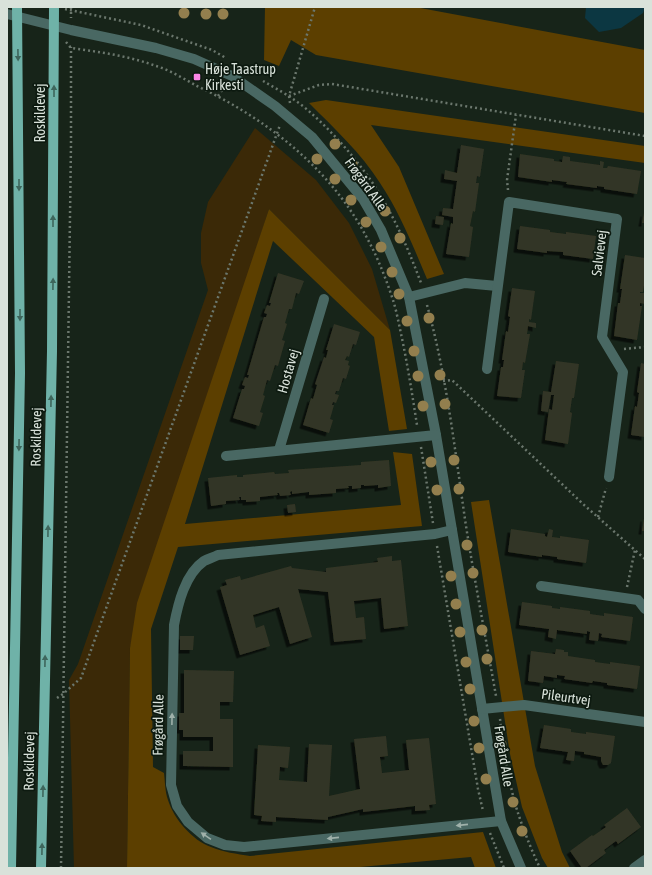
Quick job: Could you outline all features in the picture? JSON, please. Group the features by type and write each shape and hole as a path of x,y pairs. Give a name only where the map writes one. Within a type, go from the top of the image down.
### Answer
{"main road":[{"name":"Roskildevej","path":"41,868 52,359 54,7"},
{"name":"Roskildevej","path":"11,868 20,374 13,12"}],"street":[{"name":"Frøgård Alle","path":"13,12 54,26 156,48 194,59 232,76 284,114 312,137 363,199 381,230 410,296 436,435 501,821 521,868"},
{"path":"487,369 509,202"},
{"name":"Salvievej","path":"509,202 617,219 602,337 623,372 609,477"},
{"path":"410,296 465,283 497,286"},
{"name":"Hostavej","path":"279,450 324,299"},
{"path":"226,456 436,435"},
{"name":"Frøgård Alle","path":"452,530 435,534 218,555 204,561 192,574 179,601 174,625 171,785 177,806 188,822 207,838 225,845 244,848 501,821"},
{"path":"541,586 638,600 645,609"},
{"name":"Pileurtvej","path":"482,709 524,705 645,722"},
{"path":"634,868 645,860"}],"path":[{"path":"44,704 63,694 81,678 277,133 284,114 290,104 289,96 315,7"},
{"path":"62,868 63,694 72,144 70,9 141,25 212,50 231,61"},
{"path":"54,26 71,48 115,54 158,66 218,96 277,133 299,151 320,172 346,205 367,238 393,301 404,349 478,789 486,823 504,868"},
{"path":"257,77 289,96 311,112 348,151 386,204 407,247 424,293 434,330 443,381 466,528 502,738 518,815 540,868"},
{"path":"289,96 319,85 332,84 645,136"},
{"path":"509,202 507,180 516,115"},
{"path":"610,351 645,347"},
{"path":"443,381 452,380 645,559"},
{"path":"598,517 609,477"},
{"path":"624,598 635,550"}],"shaded area":[{"path":"265,7 415,7 645,50 645,113 316,55 291,40 279,66 264,60"},
{"path":"326,100 645,146 645,163 371,125 399,167 444,274 427,279 400,218 373,172 356,151 309,103"},
{"path":"255,128 316,180 349,223 372,269 390,330 269,209 130,648 127,868 74,868 69,680 78,664 208,290 201,263 201,233 208,202"},
{"path":"269,209 390,330 407,429 389,431 374,337 273,241 185,524 401,505 393,452 412,454 422,526 178,547 151,629 153,767 164,773 167,797 179,821 185,828 204,844 230,853 250,856 483,832 496,868 475,868 471,857 349,868 127,868 130,648 137,603"},
{"path":"489,500 535,766 562,852 570,868 548,868 542,858 522,807 510,754 471,502"}],"water":[{"path":"586,7 645,7 643,13 621,28 599,32 585,18"}],"building":[{"path":"461,145 484,149 480,177 477,176 476,183 479,183 475,212 473,211 470,226 473,227 469,257 446,254 451,223 453,224 453,217 442,215 443,208 453,209 457,181 444,179 445,170 457,173"},
{"path":"520,154 554,159 554,161 562,162 563,156 570,157 570,161 600,165 600,161 604,162 603,168 607,168 608,166 641,171 637,194 604,189 604,187 597,186 597,188 566,184 567,182 552,180 552,182 518,177"},
{"path":"644,213 645,223 642,223"},
{"path":"436,216 444,217 443,225 435,224"},
{"path":"520,226 550,230 550,232 566,234 566,232 596,236 593,259 563,255 563,252 547,251 547,253 517,249"},
{"path":"625,255 645,258 645,279 643,292 640,293 645,293 645,304 640,303 640,306 642,306 637,340 614,336 618,303 620,303 622,289 620,289"},
{"path":"278,273 304,281 299,294 296,293 292,309 289,309 285,323 287,324 282,340 285,341 278,366 275,365 270,381 267,380 263,395 265,396 260,412 263,413 259,426 233,418 242,389 244,389 245,386 242,385 245,377 248,378 249,375 247,375 264,317 266,317 267,314 264,313 267,305 270,306 271,303 269,303"},
{"path":"512,288 535,291 531,320 529,319 529,322 536,323 536,328 528,326 527,334 530,334 525,363 523,362 522,370 525,370 521,398 497,396 501,367 503,367 504,360 502,360 506,331 508,332 510,317 508,316"},
{"path":"334,324 360,332 356,345 353,344 349,357 347,356 345,360 349,361 348,365 350,366 346,379 343,378 339,391 336,391 335,394 339,395 336,403 333,402 332,405 334,405 330,419 333,420 329,433 303,425 311,398 313,399 317,385 315,384 324,357 326,358 328,350 326,350"},
{"path":"556,361 579,364 574,398 572,398 570,412 572,413 568,444 545,440 549,409 552,410 554,395 551,395 548,412 541,411 543,391 551,392"},
{"path":"641,363 645,364 645,437 631,435 635,406 637,407 639,393 637,392"},
{"path":"389,460 391,486 378,488 378,485 361,485 361,488 352,489 352,486 348,486 349,488 336,489 336,493 309,495 309,492 292,494 292,491 290,492 291,495 280,496 279,493 277,493 278,495 260,497 260,501 246,502 246,500 241,500 241,497 239,497 240,500 226,501 226,504 211,506 208,478 237,475 237,477 243,477 243,475 274,472 275,474 289,473 288,470 361,465 361,462"},
{"path":"295,504 296,512 288,513 287,505"},
{"path":"644,518 645,531 642,531"},
{"path":"511,529 545,534 547,537 549,529 553,530 552,537 560,538 560,536 589,540 586,563 557,559 557,557 542,555 542,557 508,552"},
{"path":"392,556 392,561 401,560 408,626 384,629 381,598 354,601 356,618 364,617 366,639 334,642 328,592 298,589 312,637 290,644 279,607 253,615 256,628 264,625 270,646 240,655 220,587 227,585 225,580 240,576 241,580 291,566 292,568 326,572 326,568 378,562 377,558"},
{"path":"522,602 552,606 552,608 560,609 560,607 590,611 590,614 604,616 604,613 633,617 630,641 601,637 602,634 599,633 598,641 589,640 590,632 587,631 587,634 557,630 556,639 548,637 549,629 519,625"},
{"path":"180,636 194,636 193,650 180,650"},
{"path":"556,649 568,652 568,656 595,660 595,662 610,664 610,662 640,666 637,689 607,685 607,683 593,681 592,683 564,679 565,676 557,675 557,678 544,676 543,683 528,681 531,651 555,654"},
{"path":"184,670 234,671 233,702 220,702 220,719 233,719 233,767 183,766 183,751 213,751 213,737 183,737 183,730 179,730 179,713 184,713"},
{"path":"544,725 571,729 571,732 586,734 586,732 615,736 611,763 608,765 603,765 601,757 575,751 574,761 566,760 568,752 540,748"},
{"path":"386,736 388,756 380,757 382,773 409,770 406,740 429,738 436,804 429,805 430,810 415,811 415,806 363,812 363,809 328,817 328,820 276,817 276,822 261,821 262,816 254,815 258,745 290,747 288,768 280,767 279,780 307,782 309,744 332,745 329,796 360,789 354,739"},
{"path":"627,808 641,827 618,844 616,841 604,850 606,853 586,868 582,868 570,851 606,827 604,825"}],"place":[{"name":"Høje Taastrup Kirkesti","path":"197,77"}]}
